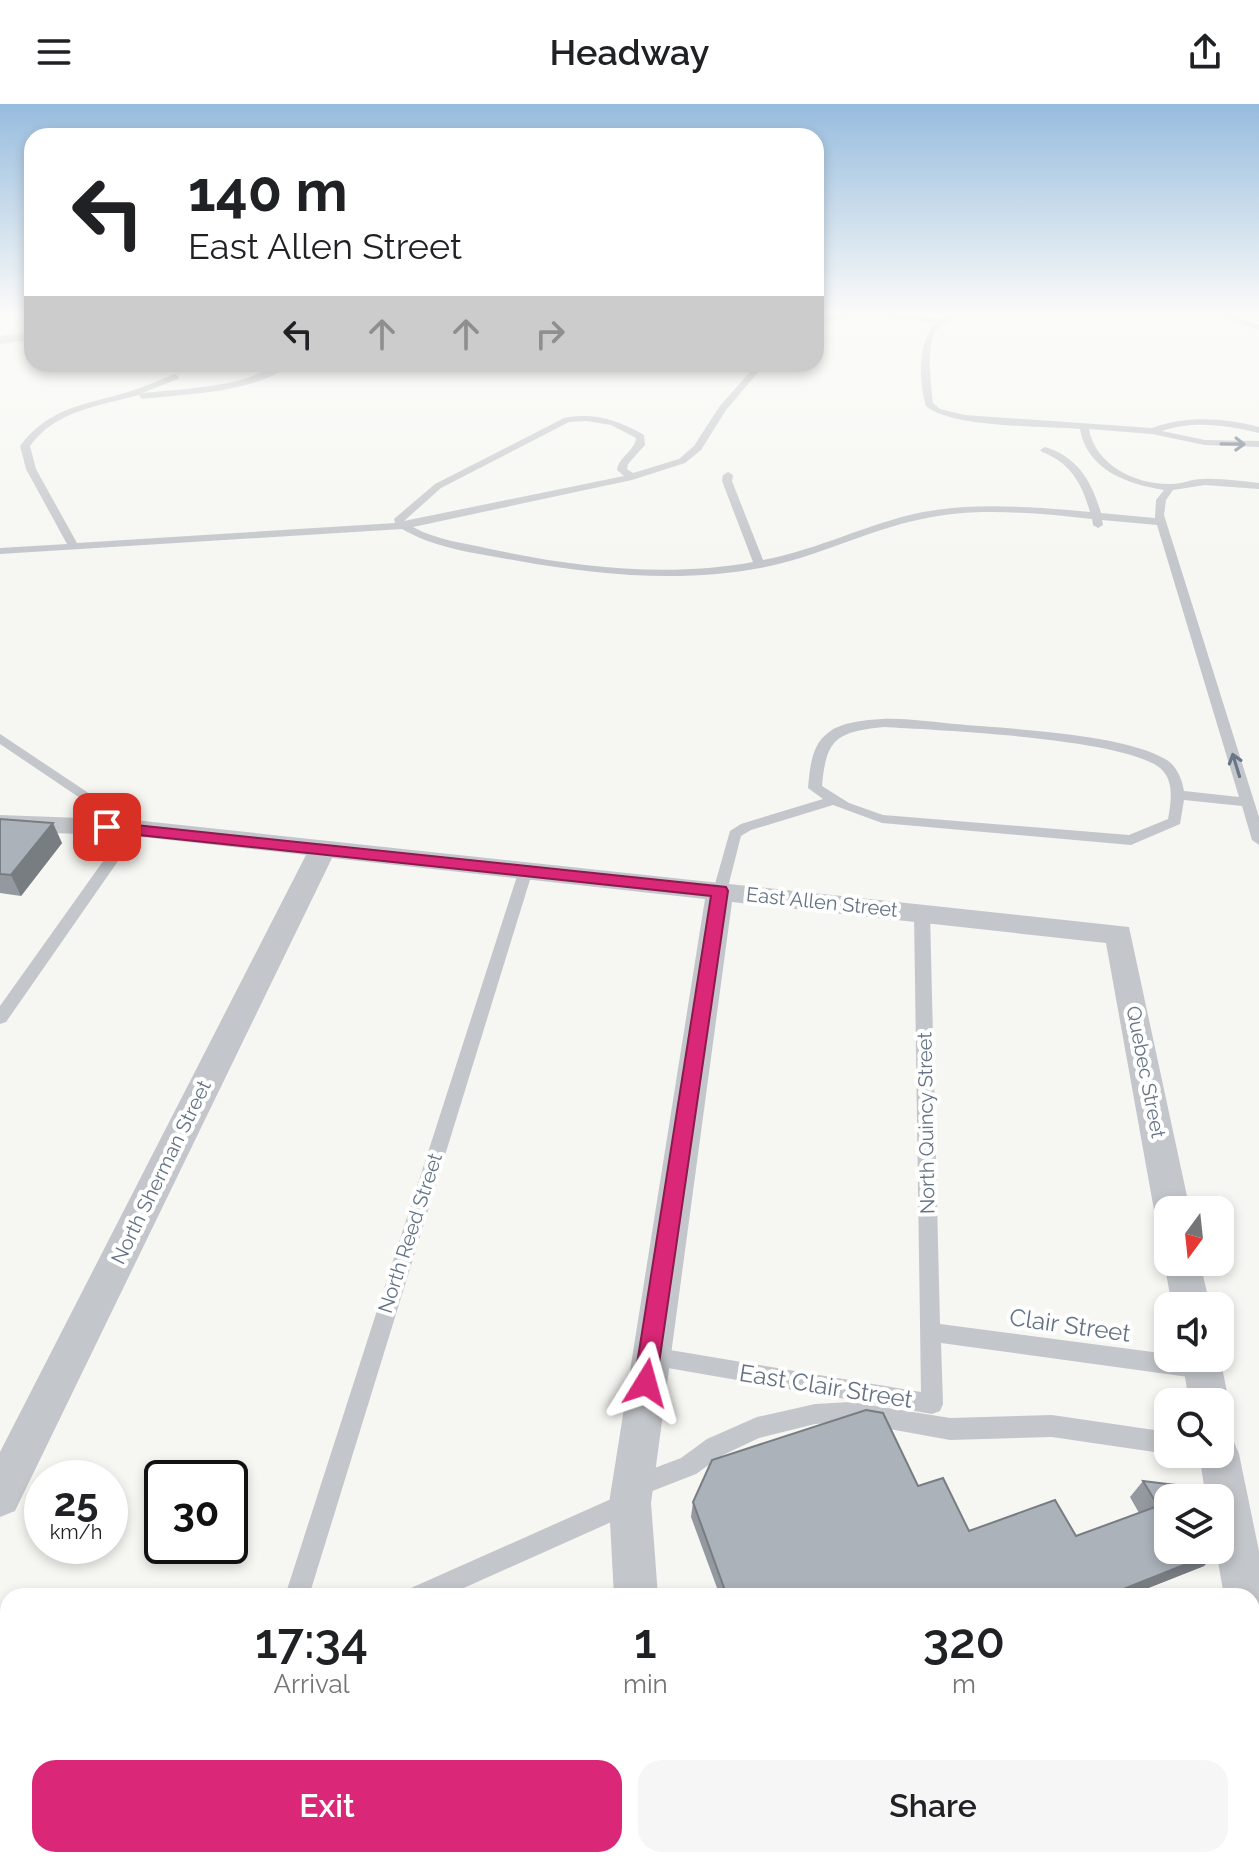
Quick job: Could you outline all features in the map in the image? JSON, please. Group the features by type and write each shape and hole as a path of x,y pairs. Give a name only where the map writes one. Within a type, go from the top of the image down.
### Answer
{"street":[{"name":"East Allen Street","path":"0,823 134,828 1119,934"},
{"name":"North Sherman Street","path":"0,1496 323,849"},
{"path":"636,1588 631,1495 720,891"},
{"name":"Quebec Street","path":"1119,934 1169,1196"},
{"path":"1222,1468 1244,1588"}],"lane":[{"path":"74,547 70,534 31,469 25,446 32,434 53,419 127,394"},
{"path":"111,400 151,394"},
{"path":"0,551 403,526 632,477 682,461 698,448 735,394"},
{"path":"928,394 929,404 937,411 965,418 1153,431 1178,440 1259,444"},
{"path":"632,477 622,470 623,463 640,445 641,437 627,427 603,420 576,418 438,486 407,509 398,521 437,540 533,562 648,570 713,570 759,565 930,514 994,510 1098,522 1162,522"},
{"path":"1153,431 1173,423 1259,430"},
{"path":"1084,427 1087,447 1095,460 1128,476 1170,488 1197,482 1259,486"},
{"path":"1045,450 1067,459 1088,486 1098,522"},
{"path":"728,475 727,481 759,565"},
{"path":"1170,488 1159,505 1162,522 1259,840"},
{"path":"884,723 1121,748 1163,763 1175,778 1178,795 1175,821 1131,840 882,819 834,800 815,788 817,754 830,735 855,726 884,723"},
{"path":"0,738 134,828 0,1018"},
{"path":"1178,795 1247,802"},
{"path":"720,891 735,834 746,827 834,800"},
{"name":"North Reed Street","path":"300,1588 526,870"},
{"name":"North Quincy Street","path":"922,913 931,1332"},
{"name":"East Clair Street","path":"650,1357 932,1404 931,1332"},
{"name":"Clair Street","path":"931,1332 1204,1376"},
{"path":"436,1588 631,1495 688,1466 715,1447 757,1428 815,1414 863,1414 950,1429 1052,1426 1154,1441"}],"building":[{"path":"0,819 53,823 11,875 0,874"},
{"path":"866,1410 883,1413 918,1486 943,1478 969,1531 1055,1500 1076,1536 1154,1507 1154,1564 1186,1564 1126,1588 724,1588 693,1502 712,1460"},
{"path":"1143,1481 1167,1484 1154,1484 1154,1499"}],"route":[{"path":"107,827 720,891 646,1383"}]}
